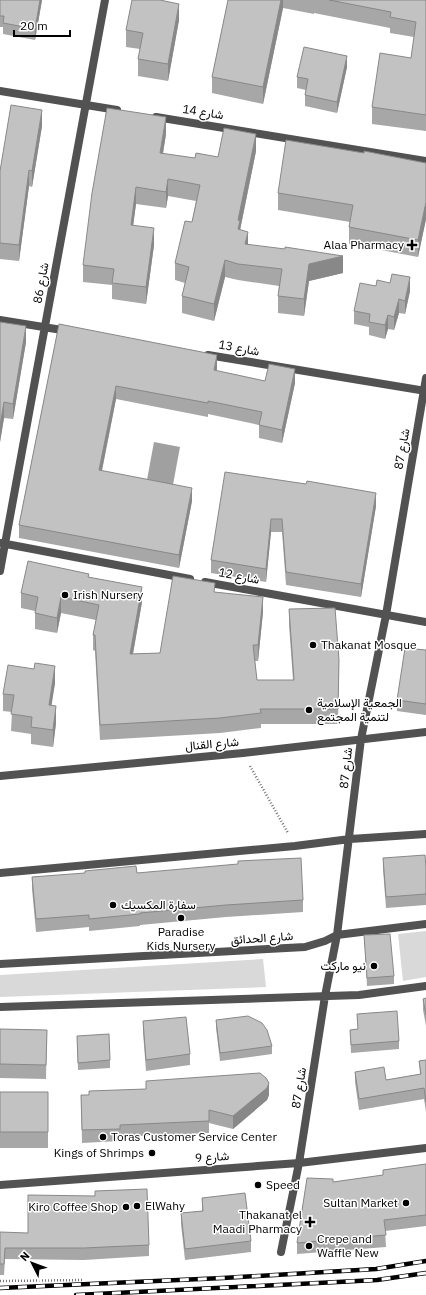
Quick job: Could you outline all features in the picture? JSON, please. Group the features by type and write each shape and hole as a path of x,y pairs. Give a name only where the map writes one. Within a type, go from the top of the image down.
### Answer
{"street":[{"name":"شارع 86","path":"0,571 2,544 45,327 105,0"},
{"path":"0,91 124,112"},
{"name":"شارع 14","path":"147,115 426,162"},
{"path":"0,320 76,333"},
{"name":"شارع 13","path":"200,353 425,391"},
{"name":"شارع 87","path":"282,1252 299,1163 325,996 337,935 350,839 361,739 386,615 426,378"},
{"name":"شارع 12","path":"2,544 426,622"},
{"name":"شارع القنال","path":"0,776 243,753 426,732"},
{"path":"0,873 295,846 350,839 426,834"},
{"name":"شارع الحدائق","path":"0,964 298,948 325,941 337,935 426,924"},
{"path":"0,1007 359,995 426,986"},
{"name":"شارع 9","path":"0,1185 299,1163 426,1148"}],"path":[{"path":"243,753 295,846"},
{"path":"0,1281 84,1280"}],"shaded area":[{"path":"154,442 180,447 172,490 146,485"},
{"path":"426,931 426,977 403,981 398,934"},
{"path":"263,959 266,987 0,997 0,975"}],"building":[{"path":"0,0 40,0 35,29 3,23 4,16 0,16"},
{"path":"132,0 160,0 179,4 168,64 138,59 143,33 126,30"},
{"path":"228,0 281,0 263,87 212,77"},
{"path":"329,0 426,0 426,115 372,107 380,53 411,58 416,22 390,17 391,12"},
{"path":"304,47 347,56 337,102 305,95 308,79 297,77"},
{"path":"11,105 42,110 32,171 29,170 19,245 0,243 0,171"},
{"path":"107,108 166,117 160,153 195,158 196,153 218,157 224,128 256,134 238,220 240,221 238,229 248,232 245,244 285,249 285,247 343,256 309,264 304,299 278,296 282,269 238,264 225,260 214,304 182,296 189,267 175,263 185,221 192,222 200,185 168,179 166,192 136,187 131,225 154,228 146,287 112,283 114,269 83,265 92,193"},
{"path":"286,140 364,153 364,151 426,163 426,202 418,240 349,227 353,205 278,193"},
{"path":"392,274 410,277 405,301 399,299 394,317 388,315 385,325 369,322 370,314 354,311 360,283 376,286 377,280 390,283"},
{"path":"0,322 26,326 13,404 4,402 0,426"},
{"path":"59,324 217,355 214,370 265,381 269,364 295,369 282,430 259,425 262,412 208,401 208,403 116,386 99,470 192,488 179,555 19,525"},
{"path":"225,472 306,484 307,481 376,493 361,584 286,572 282,519 271,519 266,569 211,560"},
{"path":"28,561 89,574 88,577 142,587 130,654 160,653 173,576 215,583 214,592 263,597 258,645 253,645 257,680 294,680 289,609 335,608 339,660 338,709 260,709 261,713 220,718 100,725 95,635 93,635 99,605 61,597 57,618 35,613 38,597 21,593"},
{"path":"405,648 426,650 426,704 397,700"},
{"path":"35,663 55,666 49,705 56,706 53,730 31,727 32,717 11,714 14,695 3,694 8,665 34,669"},
{"path":"425,855 426,894 386,897 383,858"},
{"path":"301,858 303,900 226,905 89,919 89,915 36,919 32,877 85,873 85,871 136,866 137,873 238,864 238,861"},
{"path":"390,934 394,976 367,978 364,935"},
{"path":"426,998 426,1015 423,999"},
{"path":"397,1011 399,1041 351,1045 350,1030 358,1029 357,1014"},
{"path":"248,1016 262,1023 267,1030 272,1046 220,1053 216,1020"},
{"path":"186,1017 190,1054 146,1060 143,1021"},
{"path":"0,1029 47,1030 46,1065 0,1064"},
{"path":"109,1034 110,1060 78,1063 77,1036"},
{"path":"426,1060 426,1102 424,1088 359,1099 355,1072 384,1067 386,1080 421,1074 419,1061"},
{"path":"260,1073 269,1083 267,1088 233,1116 209,1110 209,1121 120,1125 120,1129 82,1130 81,1095 89,1095 89,1091 146,1089 146,1081"},
{"path":"0,1092 48,1092 48,1132 0,1132"},
{"path":"426,1164 426,1215 384,1220 386,1235 297,1243 307,1178 333,1179 333,1182 383,1175 383,1170"},
{"path":"147,1189 149,1245 84,1248 5,1248 4,1264 0,1264 0,1232 28,1233 28,1195 95,1196 95,1191"},
{"path":"245,1193 251,1241 185,1249 181,1213 203,1211 202,1198"}],"railway":[{"path":"0,1288 223,1278 376,1269 426,1261"},
{"path":"76,1295 377,1280 426,1273"}],"place":[{"name":"Alaa Pharmacy","path":"412,245"},
{"name":"Irish Nursery","path":"65,595"},
{"name":"Thakanat Mosque","path":"313,645"},
{"name":"الجمعية الإسلامية لتنمية المجتمع","path":"309,710"},
{"name":"سفارة المكسيك","path":"113,905"},
{"name":"Paradise Kids Nursery","path":"181,918"},
{"name":"نيو ماركت","path":"374,966"},
{"name":"Toras Customer Service Center","path":"103,1137"},
{"name":"Kings of Shrimps","path":"152,1153"},
{"name":"Speed","path":"258,1185"},
{"name":"Sultan Market","path":"406,1203"},
{"name":"ElWahy","path":"137,1206"},
{"name":"Kiro Coffee Shop","path":"126,1207"},
{"name":"Thakanat el Maadi Pharmacy","path":"310,1222"},
{"name":"Crepe and Waffle New","path":"309,1246"}]}
